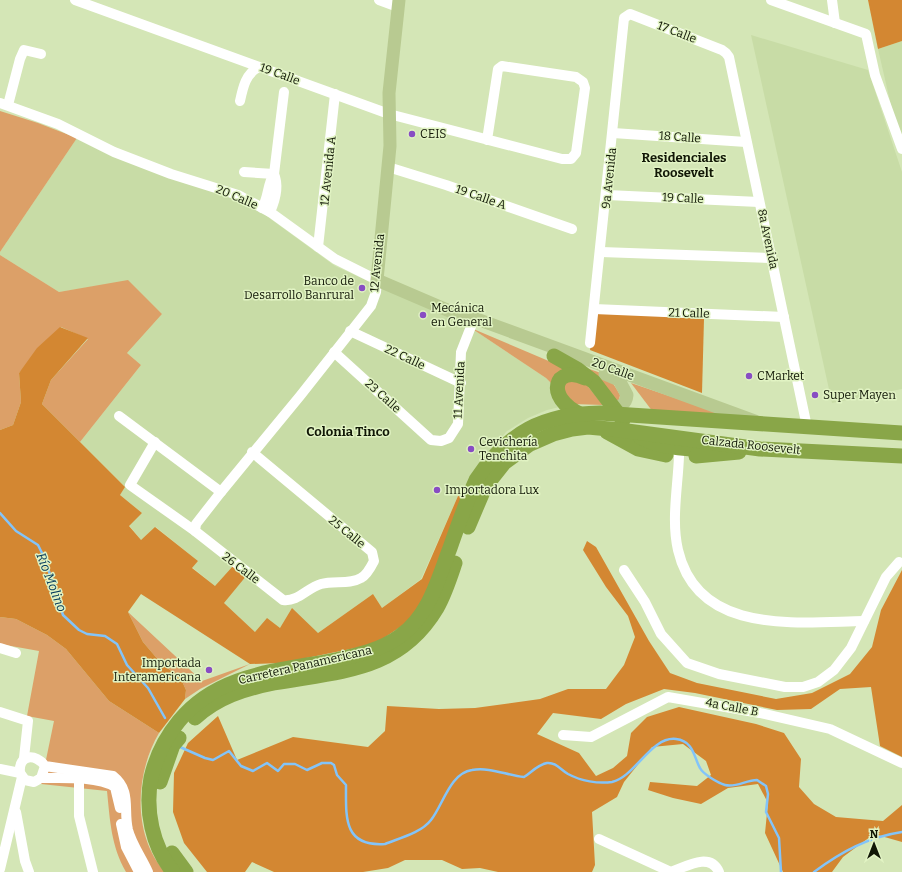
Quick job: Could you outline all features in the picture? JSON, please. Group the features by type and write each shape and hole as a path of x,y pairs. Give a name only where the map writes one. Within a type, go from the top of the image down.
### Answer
{"highway":[{"path":"554,356 576,369 595,383 629,428 648,441 665,447 739,452"},
{"path":"580,414 562,402 558,394 558,383 566,375 574,374 595,383"},
{"name":"Calzada Roosevelt","path":"600,413 902,433"},
{"name":"Carretera Panamericana","path":"171,870 160,852 152,830 148,800 152,772 164,742 188,710 209,693 235,681 370,652 401,636 419,618 434,592 467,501 476,480 486,465 504,446 521,432 564,415 600,413"},
{"name":"Carretera Panamericana","path":"186,872 172,852 164,836 158,805 158,788 173,745 193,719 205,708 236,692 377,662 408,644 424,627 438,607 480,497 485,487 504,463 530,444 553,434 586,427 601,429"},
{"name":"Calzada Roosevelt","path":"601,429 677,436 760,448 902,456"},
{"path":"601,429 639,450 655,454 700,457 760,448"}],"main road":[{"name":"12 Avenida","path":"377,280 378,249 388,167 389,92 398,4"},
{"name":"20 Calle","path":"377,280 461,316 472,324 620,380 627,395 625,404 600,413"},
{"name":"20 Calle","path":"461,316 474,318 764,424"}],"street":[{"name":"19 Calle","path":"75,0 389,114 487,140 562,159 571,159 576,153 585,88 583,82 576,77 502,66 498,69 487,140"},
{"path":"379,0 398,4"},
{"path":"832,0 835,23"},
{"path":"776,1 866,34 875,76 902,149"},
{"name":"17 Calle","path":"626,14 630,14 726,53"},
{"name":"9a Avenida","path":"590,343 614,133 624,18 626,14"},
{"path":"4,104 24,50 41,54"},
{"name":"8a Avenida","path":"726,53 772,258 807,427"},
{"path":"240,101 246,80 259,67"},
{"path":"266,210 276,194 276,181 274,174 284,92"},
{"name":"12 Avenida A","path":"318,247 335,94"},
{"name":"20 Calle","path":"4,104 58,124 114,152 171,174 238,195 266,210 335,259 377,280"},
{"name":"18 Calle","path":"614,133 746,142"},
{"name":"19 Calle A","path":"388,167 446,185 572,229"},
{"path":"244,172 274,174"},
{"name":"19 Calle","path":"607,195 759,202"},
{"path":"601,252 772,258"},
{"name":"12 Avenida","path":"197,533 196,524 252,452 300,396 350,330 371,306 376,292 377,280"},
{"name":"21 Calle","path":"594,309 784,317"},
{"name":"11 Avenida","path":"431,440 441,441 449,438 458,424 461,383 461,352 472,324"},
{"name":"22 Calle","path":"350,330 461,383"},
{"name":"23 Calle","path":"334,352 431,440"},
{"path":"119,416 221,492"},
{"name":"26 Calle","path":"155,442 130,485 197,533 283,600"},
{"name":"25 Calle","path":"252,452 372,552 374,558 371,567 362,578 354,581 321,584 310,588 296,600 283,600"},
{"path":"679,456 675,515 678,549 688,576 696,589 710,601 729,612 751,618 787,622 864,621"},
{"path":"624,570 645,602 661,634 683,659 691,665 719,674 785,687 803,687 818,682 834,670 851,648 886,577 899,562"},
{"path":"0,648 16,653"},
{"name":"4a Calle B","path":"563,735 592,736 668,696 760,712 830,729 902,763"},
{"path":"0,712 28,721 24,758 19,768 21,775 15,808 0,869"},
{"path":"24,758 33,757 39,759 45,766 79,774 109,783 115,787 119,800 122,830 126,847 139,872"},
{"path":"41,778 45,766"},
{"path":"0,769 21,775 29,782 34,782 41,778 79,774 113,776 120,782 124,789 128,829 134,845 148,872"},
{"path":"79,774 78,816 92,872"},
{"path":"15,808 25,861 29,872"},
{"path":"599,839 671,872 706,860 713,863 720,872"}],"shaded area":[{"path":"868,0 902,0 902,41 878,49"},
{"path":"751,35 868,70 902,172 902,389 832,403"},
{"path":"902,41 902,140 893,114 878,49"},
{"path":"0,111 38,123 77,138 0,252"},
{"path":"77,138 227,196 261,212 335,266 471,328 546,378 572,404 547,410 528,418 507,431 481,461 463,497 458,496 421,579 382,608 373,594 318,633 280,628 255,632 224,603 246,575 215,586 192,567 198,561 156,527 141,540 129,525 142,513 120,495 125,487 80,442 141,365 127,353 162,314 128,281 59,292 0,255 0,252"},
{"path":"0,255 59,292 128,280 162,314 127,353 141,365 80,442 42,404 51,380 88,339 61,327 19,373 21,402 13,425 0,430"},
{"path":"598,312 704,319 702,393 590,350"},
{"path":"60,327 88,338 51,380 42,404 125,487 120,495 142,513 129,526 141,540 155,527 198,561 192,568 215,586 233,566 247,575 224,603 255,632 267,618 280,628 292,608 318,633 373,594 382,608 422,579 458,496 463,497 426,597 412,619 375,644 282,663 250,664 141,594 128,612 143,642 160,662 181,679 186,690 185,699 159,733 109,701 66,649 47,635 16,619 0,617 0,430 13,425 21,402 19,373 37,348"},
{"path":"471,328 577,373 603,405 572,404 546,378"},
{"path":"578,366 604,374 616,387 620,395 619,400 614,404"},
{"path":"631,383 725,415 653,412"},
{"path":"587,541 596,547 649,641 670,673 697,683 776,699 812,693 850,674 872,647 881,610 902,570 902,757 880,746 871,687 840,689 811,709 777,710 695,693 664,689 626,704 601,719 553,713 537,734 579,753 596,776 613,768 627,756 631,733 647,717 679,707 756,724 784,733 801,759 799,787 814,804 836,817 883,821 902,805 902,842 874,834 843,857 832,872 783,872 765,833 768,803 758,784 728,788 701,804 673,798 648,790 650,782 697,786 711,775 706,761 683,744 652,747 624,782 617,797 592,812 595,865 592,872 498,872 480,868 462,869 442,860 405,860 388,868 363,872 274,872 252,862 245,872 207,872 184,843 173,812 174,773 188,743 218,716 237,760 293,737 368,747 385,731 387,706 439,709 475,708 540,699 568,689 606,689 624,665 635,637 628,616 606,587 583,550"},
{"path":"128,612 202,681 250,664 200,689 185,699 186,690 181,679 160,662 143,642"},
{"path":"0,617 16,619 47,635 66,649 109,701 159,733 151,749 145,767 141,804 142,823 147,840 154,857 165,872 126,872 114,843 110,823 107,791 41,784 54,721 27,716 39,651 0,644"}],"waterway":[{"name":"Río Molino","path":"0,513 16,531 38,545 45,559 63,615 79,630 87,634 105,636 117,644 127,665 148,688 165,718"},
{"name":"Río Molino","path":"180,747 213,760 229,751 241,766 253,771 267,763 278,771 284,764 295,764 307,770 322,763 331,763 334,765 337,775 346,785 347,819 354,835 361,841 371,844 385,844 410,835 427,825 435,814 448,790 464,772 479,769 492,770 524,777 540,765 550,763 578,778 607,783 620,779 659,744 667,740 682,740 690,746 702,770 707,775 719,782 729,786 757,780 766,786 768,794 766,812 779,838 781,872"},
{"name":"Río Molino","path":"814,872 855,846 890,834 902,832"}],"place":[{"name":"CEIS","path":"412,134"},
{"name":"Banco de Desarrollo Banrural","path":"362,288"},
{"name":"Mecánica en General","path":"423,315"},
{"name":"CMarket","path":"749,376"},
{"name":"Super Mayen","path":"815,395"},
{"name":"Cevichería Tenchita","path":"471,449"},
{"name":"Importadora Lux","path":"437,490"},
{"name":"Importada Interamericana","path":"209,670"}],"district":[{"name":"Residenciales Roosevelt","path":"684,164"},
{"name":"Colonia Tinco","path":"348,431"}]}
